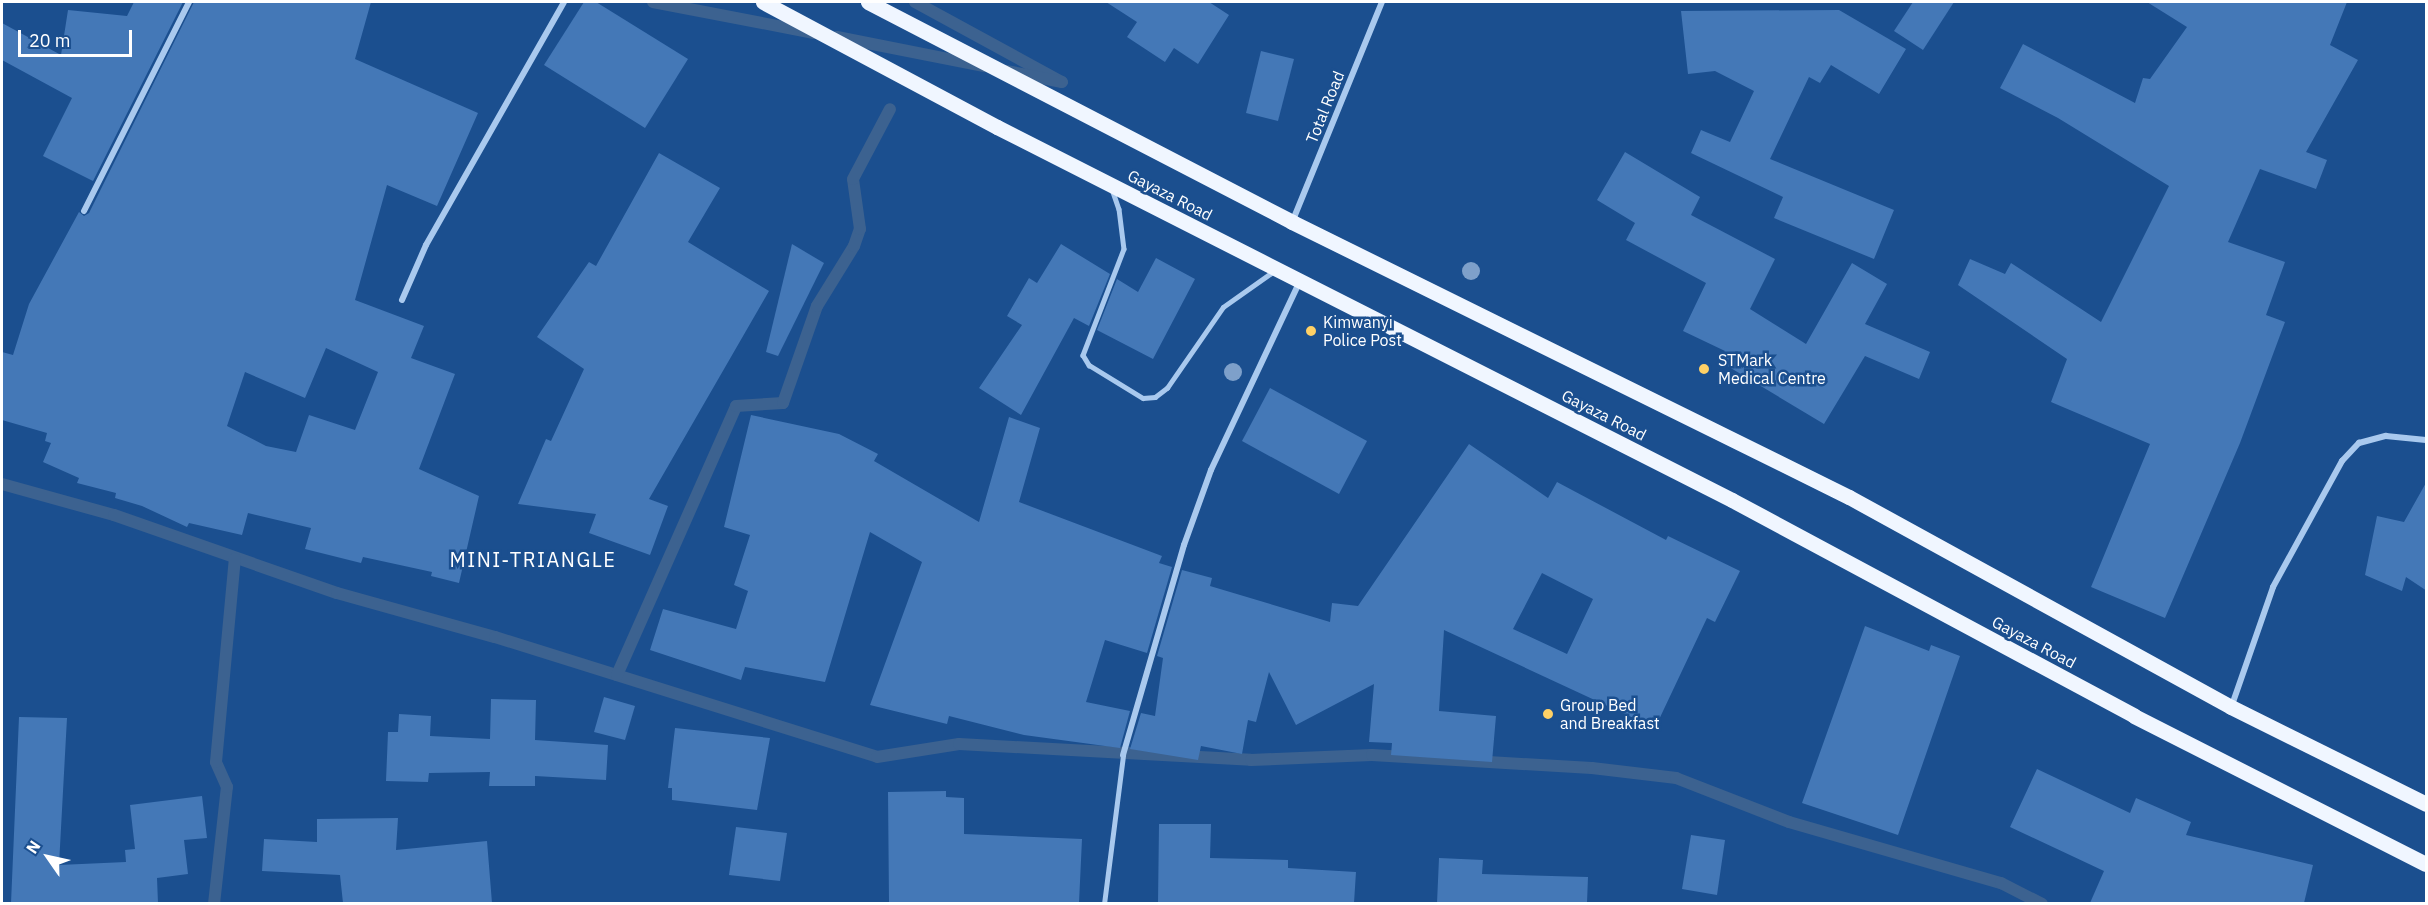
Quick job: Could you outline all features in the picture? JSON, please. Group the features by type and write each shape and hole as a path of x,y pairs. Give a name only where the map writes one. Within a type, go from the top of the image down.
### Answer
{"main road":[{"name":"Gayaza Road","path":"763,2 1110,184 1732,500 2134,716 2427,864"},
{"name":"Gayaza Road","path":"868,2 1292,222 1849,497 2231,707 2427,804"}],"street":[{"path":"84,211 189,2"},
{"path":"402,300 426,245 564,2"},
{"name":"Total Road","path":"1292,222 1382,2"},
{"path":"1122,755 1184,545 1211,470 1300,281"},
{"path":"2231,707 2273,587 2342,461 2359,443 2386,436 2427,440"}],"lane":[{"path":"1110,184 1119,209 1124,249 1083,355 1089,365 1143,398 1155,397 1167,388 1223,307 1277,269"},
{"path":"1104,903 1122,755"}],"building":[{"path":"134,2 183,2 93,181 43,156 72,98 2,60 2,23 61,55 68,10 127,16"},
{"path":"194,2 371,2 355,59 478,113 437,206 387,185 355,300 424,326 411,358 455,374 419,469 479,496 459,583 431,576 432,572 363,557 361,563 305,549 311,528 248,513 242,535 189,523 187,527 142,506 115,498 116,493 77,483 79,478 43,462 51,443 45,441 47,433 2,420 2,352 13,355 29,304 79,212 84,216 89,213","holes":["326,348 378,372 355,430 309,415 296,452 266,446 227,426 245,372 305,398"]},
{"path":"584,2 596,2 688,59 645,128 544,65"},
{"path":"1106,2 1209,2 1229,15 1198,64 1174,48 1165,62 1127,37 1137,22"},
{"path":"1913,2 1954,2 1923,50 1894,31"},
{"path":"2147,2 2347,2 2330,45 2358,60 2306,152 2327,160 2316,189 2260,169 2228,242 2285,262 2266,315 2285,322 2240,443 2165,618 2091,587 2150,444 2051,402 2067,359 1958,285 1970,259 2005,274 2011,263 2101,322 2169,186 2058,118 2000,88 2023,44 2135,103 2143,78 2150,79 2187,27"},
{"path":"1839,10 1906,49 1879,94 1831,65 1820,83 1809,77 1770,159 1894,210 1874,259 1774,218 1783,197 1691,153 1701,130 1730,142 1754,91 1715,71 1688,74 1681,11"},
{"path":"1261,51 1294,59 1278,121 1246,113"},
{"path":"1625,152 1700,197 1691,215 1775,259 1750,309 1806,344 1852,263 1887,284 1865,324 1930,352 1919,379 1865,356 1824,424 1719,361 1725,351 1683,331 1706,283 1626,240 1635,223 1597,200"},
{"path":"659,153 720,188 688,242 769,291 649,499 668,506 650,555 589,533 596,514 518,504 546,439 551,441 584,369 537,337 589,262 596,266"},
{"path":"792,244 824,263 778,356 766,352"},
{"path":"1061,244 1110,274 1089,326 1074,318 1021,415 979,388 1022,325 1007,316 1029,278 1037,283"},
{"path":"1156,258 1195,279 1153,359 1097,330 1117,279 1138,292"},
{"path":"1270,388 1367,441 1339,494 1242,441"},
{"path":"751,415 839,434 878,454 874,461 979,522 1009,417 1040,428 1019,502 1162,556 1159,563 1172,567 1147,653 1105,640 1086,702 1130,711 1120,748 1024,735 949,716 947,724 870,705 922,562 870,532 825,682 745,667 741,680 650,650 663,609 736,629 748,591 734,585 750,535 724,527"},
{"path":"1469,444 1548,498 1557,482 1666,540 1668,536 1740,571 1715,622 1707,618 1655,728 1444,630 1439,711 1496,716 1492,762 1391,755 1392,743 1369,742 1374,684 1296,725 1269,672 1256,722 1248,720 1242,754 1201,746 1198,760 1130,749 1141,713 1155,716 1163,658 1157,656 1182,570 1212,578 1210,586 1330,622 1332,603 1358,606","holes":["1542,573 1593,599 1567,654 1513,629"]},
{"path":"2427,481 2427,591 2406,577 2402,591 2365,575 2377,516 2404,522"},
{"path":"1865,626 1929,651 1931,645 1960,656 1898,835 1802,803"},
{"path":"604,697 635,706 625,740 594,732"},
{"path":"491,699 536,700 535,740 608,745 606,780 535,776 535,786 489,786 490,772 429,773 428,782 386,781 388,732 398,732 399,714 431,716 430,736 490,739"},
{"path":"19,717 67,718 59,865 126,862 125,850 135,849 130,805 202,796 207,838 184,840 188,874 157,878 158,903 11,903"},
{"path":"675,728 770,738 757,810 672,800 672,788 668,788"},
{"path":"2037,769 2130,813 2136,798 2191,822 2186,835 2313,865 2304,903 2090,903 2104,871 2010,827"},
{"path":"946,791 946,797 964,798 964,834 1082,839 1079,903 889,903 888,792"},
{"path":"398,818 396,850 487,841 492,903 343,903 340,875 262,871 264,839 317,842 317,819"},
{"path":"1159,824 1211,824 1210,858 1288,860 1288,868 1356,872 1354,903 1158,903"},
{"path":"736,827 787,833 780,881 729,875"},
{"path":"1691,835 1725,840 1717,895 1682,889"},
{"path":"1439,858 1483,860 1482,874 1588,877 1587,903 1437,903"}],"waterway":[{"path":"653,2 814,33"},
{"path":"915,2 1062,82 1007,71"},
{"path":"837,37 984,66"},
{"path":"617,675 736,406 783,403 817,306 854,246 860,229 853,179 890,109"},
{"path":"2,484 114,515 337,593 495,637 877,757 959,744 1251,760 1372,755 1592,768 1676,778 1789,822 2001,883 2042,904"},
{"path":"214,904 227,787 216,762 235,559"}],"place":[{"name":"Kimwanyi Police Post","path":"1311,331"},
{"name":"STMark Medical Centre","path":"1704,369"},
{"name":"Group Bed and Breakfast","path":"1548,714"}],"district":[{"name":"MINI-TRIANGLE","path":"533,559"}]}
